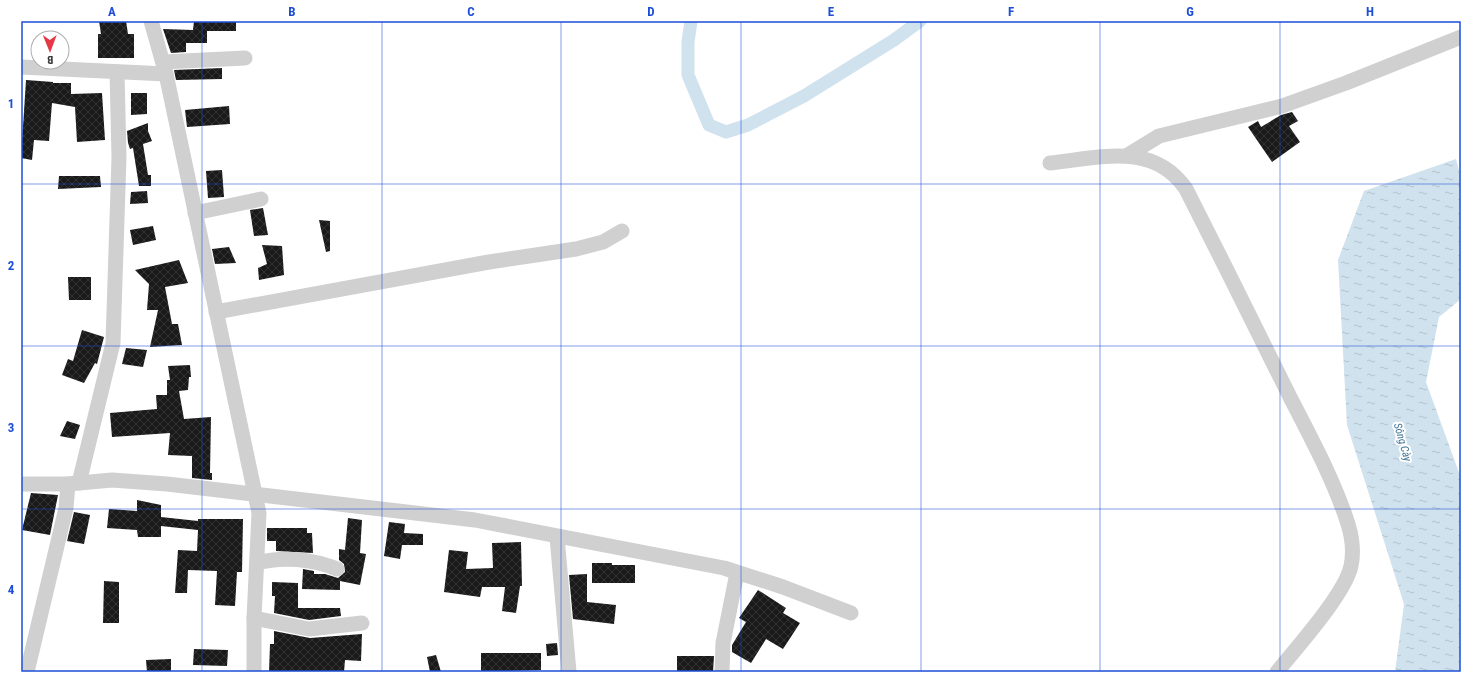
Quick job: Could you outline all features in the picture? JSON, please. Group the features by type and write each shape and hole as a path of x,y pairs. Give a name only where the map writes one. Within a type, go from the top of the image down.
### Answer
{"street":[{"path":"151,21 164,68 259,513 254,618 254,672"},
{"path":"1128,155 1159,136 1282,106 1340,85 1461,37"},
{"path":"21,67 117,72 245,58"},
{"path":"27,672 66,508 113,343 119,157 117,72"},
{"path":"1050,163 1128,155 1149,160 1166,167 1178,178 1186,189 1337,494 1348,523 1352,542 1351,565 1348,576 1329,606 1277,672"},
{"path":"195,213 261,199"},
{"path":"216,312 489,262 576,249 603,242 622,231"},
{"path":"21,484 74,483 112,480 255,493 475,520 724,568 783,587 851,613"},
{"path":"557,537 569,672"},
{"path":"257,563 268,560 298,560 317,562 336,569"},
{"path":"722,672 724,643 738,573"},
{"path":"254,618 309,630 362,623"}],"water":[{"name":"Sông Cày","path":"1456,159 1461,179 1461,299 1439,317 1426,382 1461,478 1461,672 1395,672 1404,604 1347,425 1338,260 1364,191"}],"building":[{"path":"99,21 126,21 128,34 134,34 134,58 98,58 98,34 101,34"},
{"path":"194,21 236,21 236,31 207,31 207,43 186,43 186,52 171,53 163,29 193,30"},
{"path":"222,68 222,79 176,80 174,70"},
{"path":"26,80 71,83 71,94 102,93 105,140 77,142 75,107 52,103 49,141 34,140 32,160 21,158"},
{"path":"131,93 147,93 147,114 131,115"},
{"path":"229,106 230,124 187,127 185,110"},
{"path":"1292,112 1298,121 1289,126 1300,142 1272,162 1248,127 1258,121 1261,127 1281,115"},
{"path":"148,123 148,131 152,141 143,144 148,175 151,175 151,186 139,186 133,148 130,149 127,131"},
{"path":"222,170 224,197 208,198 206,171"},
{"path":"59,176 100,176 101,187 58,189"},
{"path":"147,191 148,203 130,204 131,192"},
{"path":"263,208 268,235 254,236 250,210"},
{"path":"319,220 330,221 330,251 326,252"},
{"path":"153,226 156,240 133,245 130,230"},
{"path":"262,245 282,246 284,275 259,280 258,268 267,264"},
{"path":"229,247 236,263 215,264 212,249"},
{"path":"179,260 188,283 165,287 172,324 178,324 182,345 150,347 158,310 147,310 149,284 135,270"},
{"path":"68,277 91,277 91,300 69,300"},
{"path":"82,330 104,337 97,364 95,363 84,383 62,375 68,359 73,361"},
{"path":"126,348 147,350 143,367 122,364"},
{"path":"190,365 191,377 189,377 188,390 179,391 184,419 211,417 210,473 212,473 212,480 192,478 192,456 168,455 170,433 112,437 110,413 157,409 156,395 167,395 167,380 170,380 168,366"},
{"path":"67,421 80,425 75,439 60,436"},
{"path":"31,493 58,495 50,535 22,530"},
{"path":"137,500 161,505 161,517 198,521 198,519 243,519 242,572 237,572 235,606 215,605 217,571 188,570 187,593 175,593 178,550 197,551 198,530 161,526 161,537 138,537 137,530 107,528 109,509 137,511"},
{"path":"74,512 90,515 84,544 67,541"},
{"path":"348,518 362,520 360,553 366,554 360,585 340,581 340,590 302,589 303,569 314,571 314,574 325,574 338,578 345,572 344,564 339,560 339,549 345,550"},
{"path":"389,522 405,524 404,533 423,534 423,545 402,545 400,559 384,556"},
{"path":"267,528 307,528 307,533 312,533 313,553 276,551 276,541 267,541"},
{"path":"521,542 522,586 520,586 516,613 502,611 505,587 482,587 480,597 444,592 449,550 468,552 466,569 493,568 492,543"},
{"path":"592,563 635,565 635,583 592,583"},
{"path":"587,574 587,602 616,605 614,624 573,619 569,575"},
{"path":"104,581 119,582 119,623 103,623"},
{"path":"272,582 298,583 298,608 340,608 341,616 309,620 274,613 275,596 272,596"},
{"path":"758,590 786,608 783,613 800,623 783,649 766,639 751,663 732,652 732,645 746,622 739,618"},
{"path":"274,631 310,638 362,634 361,661 345,660 344,672 269,672 270,644 274,644"},
{"path":"557,643 558,655 547,656 546,644"},
{"path":"194,649 228,650 227,666 193,665"},
{"path":"481,653 541,653 541,670 481,672"},
{"path":"436,655 441,672 430,672 427,657"},
{"path":"677,656 714,656 713,672 677,672"},
{"path":"171,659 171,672 147,672 146,660"}],"waterway":[{"path":"691,21 688,42 688,75 709,125 726,132 748,125 804,96 894,40 920,21"}]}
